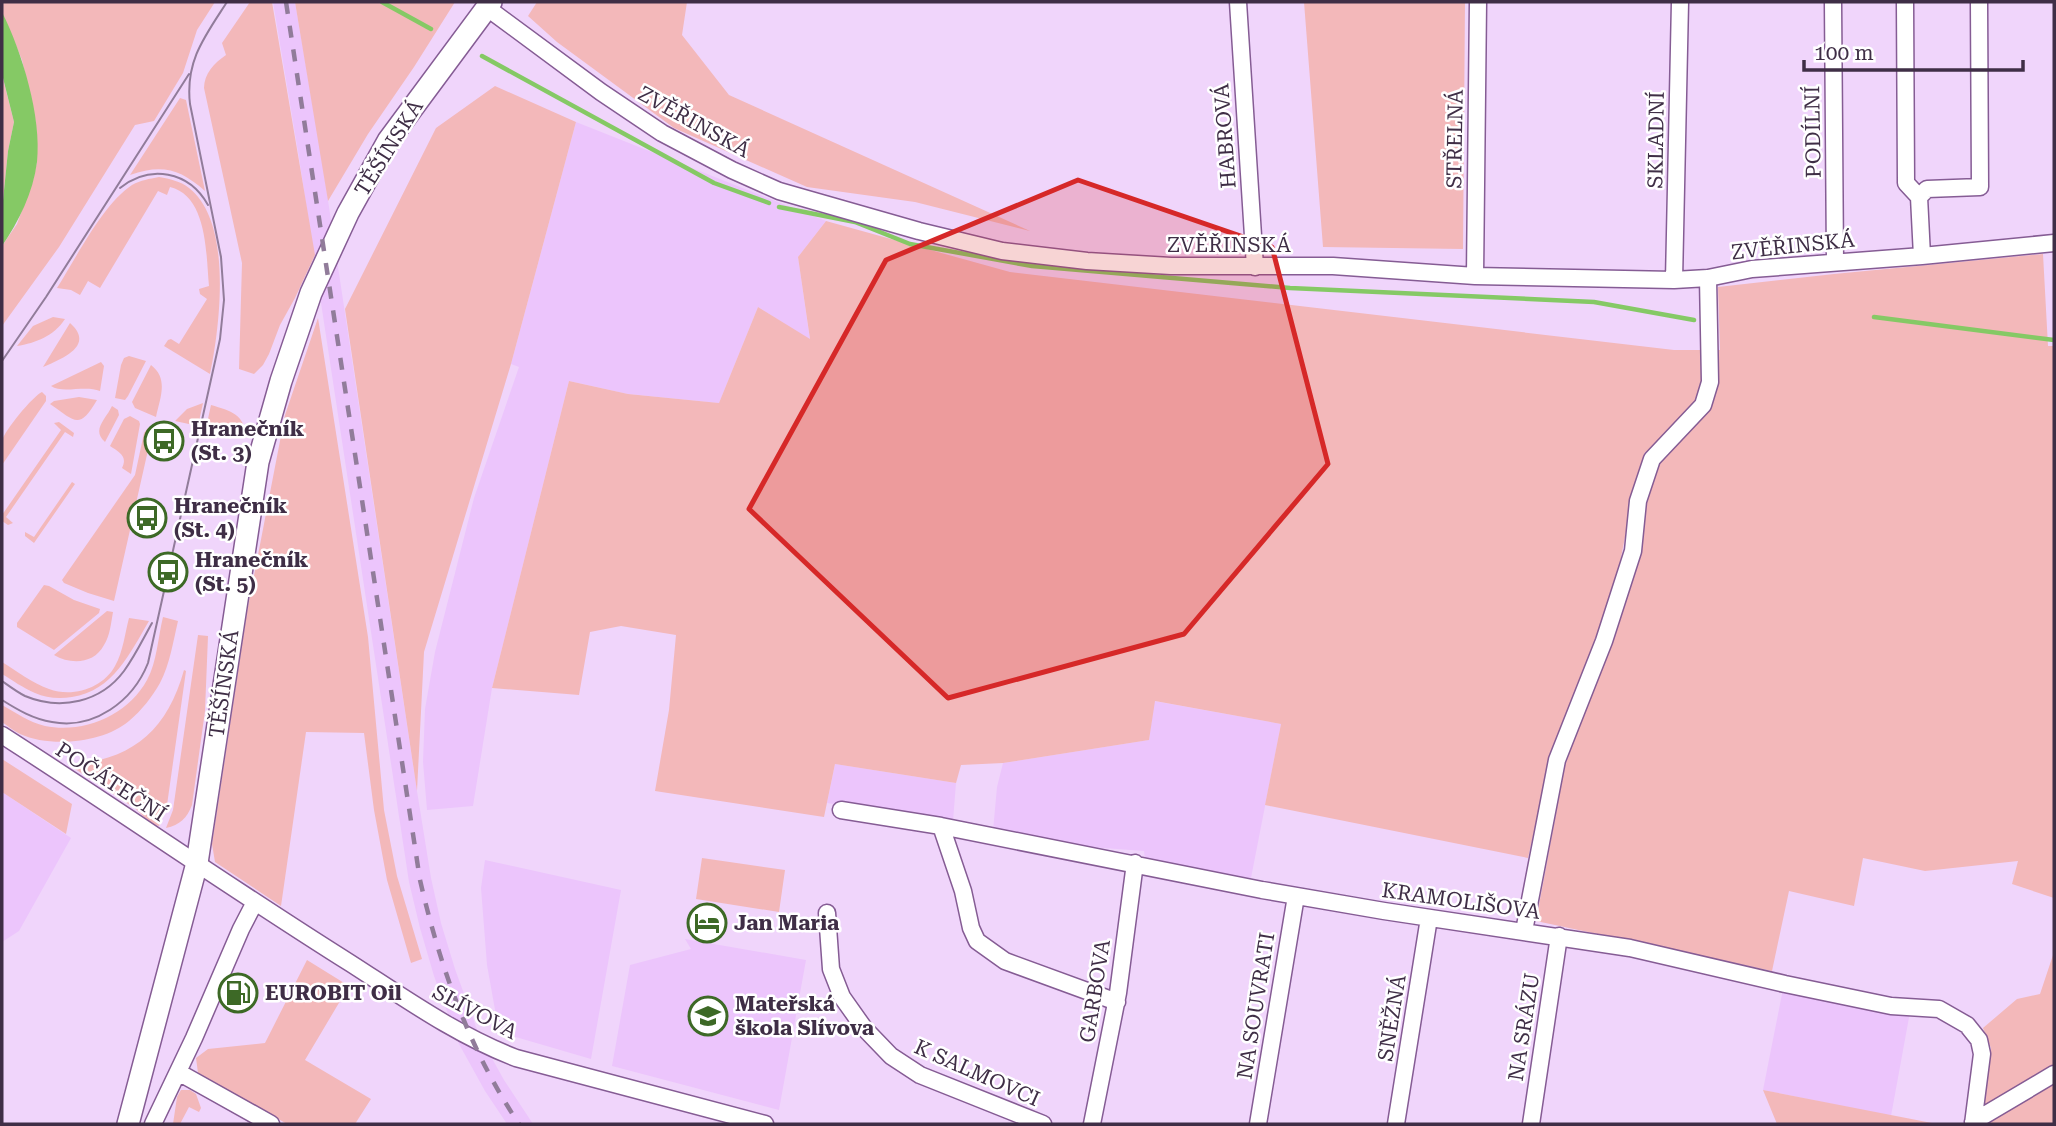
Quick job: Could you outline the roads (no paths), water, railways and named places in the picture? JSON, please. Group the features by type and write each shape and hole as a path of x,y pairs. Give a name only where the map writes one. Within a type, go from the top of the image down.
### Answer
{"main road":[{"name":"TĚŠÍNSKÁ","path":"128,1124 197,863 258,463 272,408 311,293 348,213 388,141 488,4"}],"street":[{"name":"HABROVÁ","path":"1238,2 1255,267"},
{"name":"STŘELNÁ","path":"1475,276 1478,2"},
{"name":"SKLADNÍ","path":"1674,280 1680,2"},
{"name":"PODÍLNÍ","path":"1833,2 1835,262"},
{"path":"1905,2 1906,183 1919,197 1922,256"},
{"path":"1919,197 1927,189 1980,187 1979,2"},
{"name":"ZVĚŘINSKÁ","path":"488,4 601,92 662,133 732,170 779,191 919,231 1002,251 1087,261 1171,266 1333,266 1475,276 1674,280 1708,278 1752,269 2054,243"},
{"path":"1524,931 1557,760 1604,641 1633,551 1638,501 1652,459 1703,405 1710,382 1708,278"},
{"name":"POČÁTEČNÍ","path":"2,735 197,863"},
{"name":"KRAMOLIŠOVA","path":"841,810 941,826 1296,895 1630,948 1891,1006 1939,1009 1967,1025 1979,1040 1982,1054 1973,1123"},
{"path":"941,826 977,941 1005,961 1117,1002"},
{"name":"SLÍVOVA","path":"197,863 434,1016 495,1050 516,1058 765,1124"},
{"name":"GARBOVA","path":"1092,1124 1117,1002 1135,863"},
{"name":"NA SOUVRATI","path":"1258,1124 1296,895"},
{"path":"153,1124 255,902"},
{"name":"K SALMOVCI","path":"827,913 831,969 842,997 864,1028 891,1056 920,1075 1043,1124"},
{"name":"SNĚŽNÁ","path":"1396,1124 1429,918"},
{"name":"NA SRÁZU","path":"1531,1124 1559,936"},
{"path":"178,1072 271,1124"},
{"path":"1973,1123 2053,1076"}],"waterway":[{"path":"382,2 431,29"},
{"path":"482,56 714,183 769,203"},
{"path":"779,207 855,222 910,244 1032,266 1290,288 1594,302 1694,320"},
{"path":"1874,317 2054,340"}],"tram line":[{"path":"2,700 45,721 83,722 110,710 122,700 133,689 148,663 220,339 224,300 221,257 189,89 198,50 227,2"},
{"path":"2,361 189,74"},
{"path":"120,188 144,176 168,175 180,178 190,185 208,205"},
{"path":"2,681 39,701 66,703 92,696 115,682 152,623"}],"railway":[{"path":"286,2 420,880 437,944 458,1006 485,1066 519,1124"}],"place":[{"name":"Hranečník (St. 3)","path":"164,441"},
{"name":"Hranečník (St. 4)","path":"147,518"},
{"name":"Hranečník (St. 5)","path":"168,572"},
{"name":"Jan Maria","path":"707,923"},
{"name":"EUROBIT Oil","path":"238,993"},
{"name":"Mateřská škola Slívova","path":"708,1016"}]}
